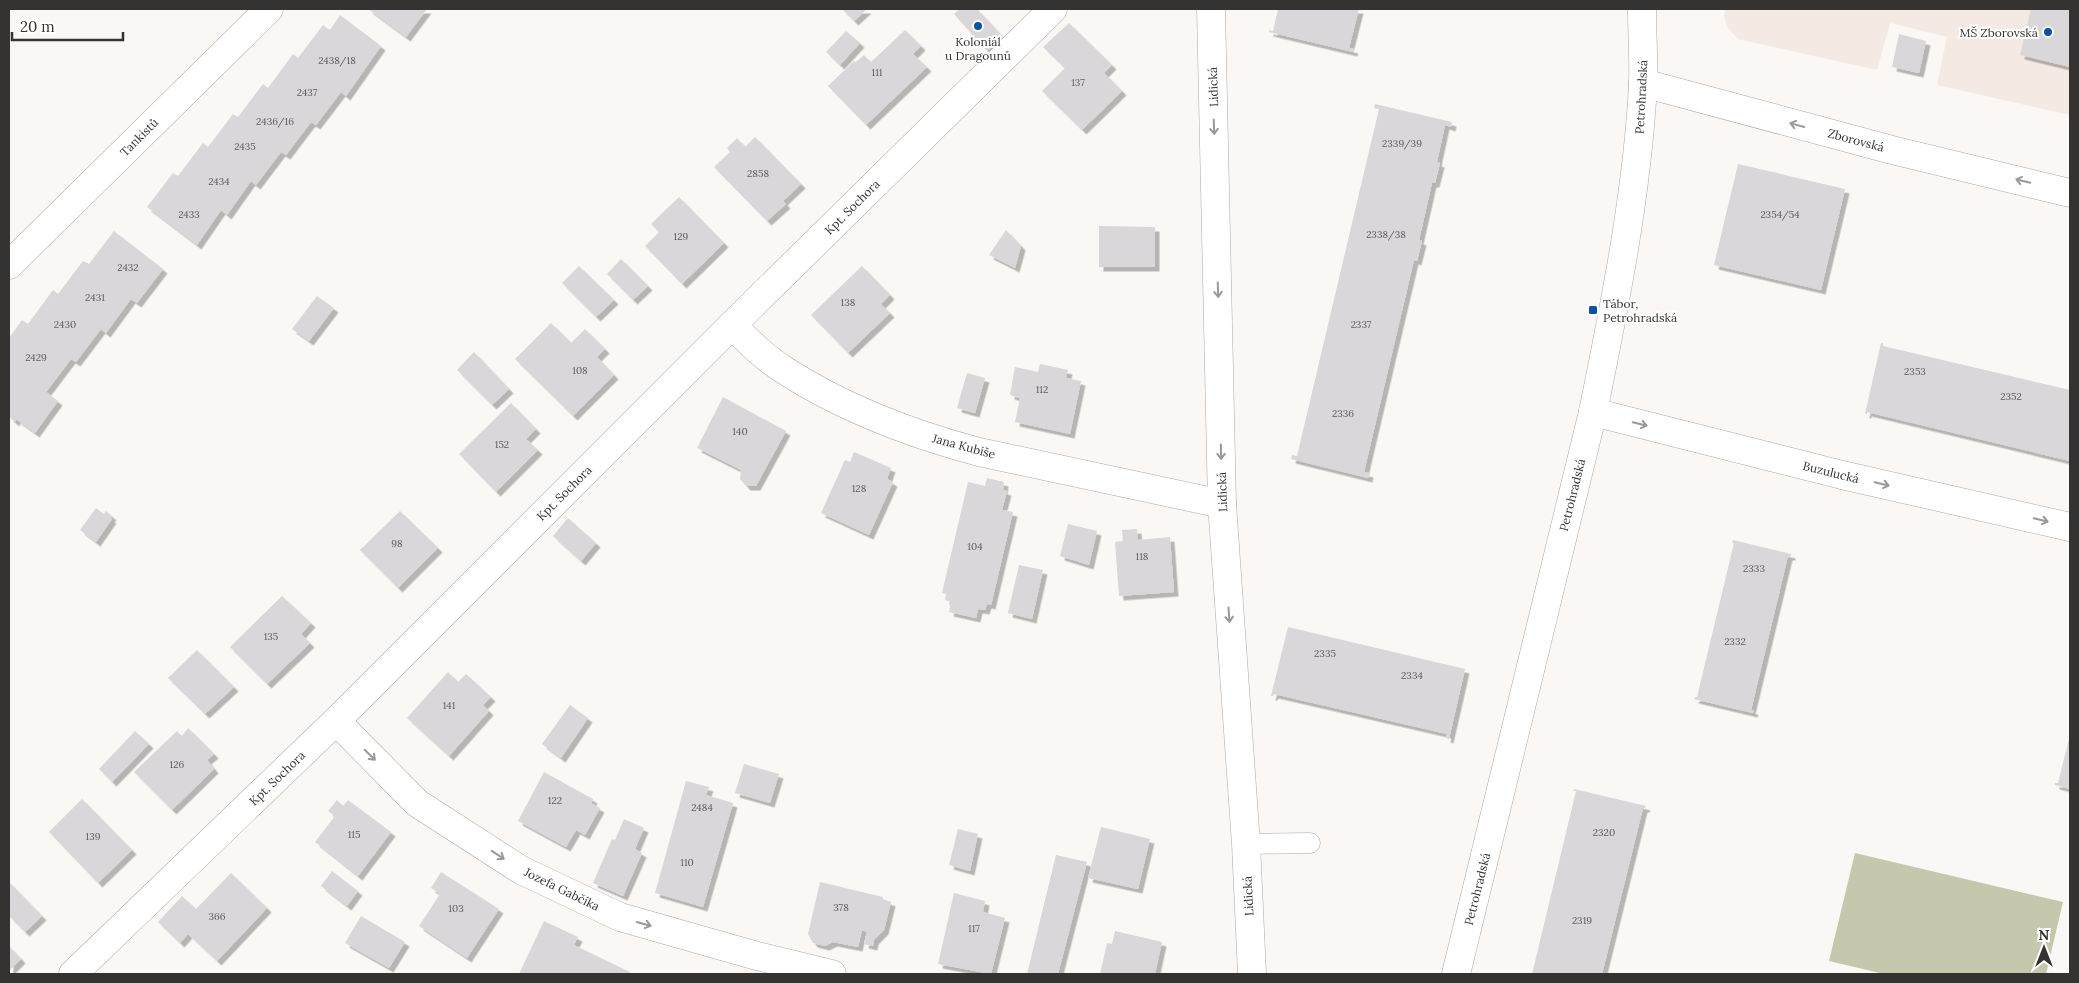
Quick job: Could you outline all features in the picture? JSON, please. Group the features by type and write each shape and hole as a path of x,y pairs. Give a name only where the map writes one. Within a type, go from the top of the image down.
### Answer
{"street":[{"name":"Tankistů","path":"9,265 269,9"},
{"name":"Kpt. Sochora","path":"73,974 336,721 732,325 1053,9"},
{"name":"Lidická","path":"1210,9 1222,504 1246,844 1252,974"},
{"name":"Petrohradská","path":"1456,974 1593,412 1625,246 1638,142 1643,83 1642,9"},
{"name":"Zborovská","path":"1643,83 1892,150 2070,193"},
{"name":"Jana Kubiše","path":"732,325 758,350 784,370 836,398 900,427 978,452 1222,504"},
{"name":"Buzulucká","path":"1593,412 1842,475 2070,527"},
{"name":"Jozefa Gabčíka","path":"336,721 417,803 521,870 620,917 757,956 832,974"}],"lane":[{"path":"1246,844 1310,843"}],"shaded area":[{"path":"1726,9 2070,9 2070,115 1937,85 1947,37 1890,23 1877,70 1738,39 1727,27 1724,15"}],"green space":[{"path":"1855,853 2063,902 2046,974 1884,974 1829,961"}],"building":[{"path":"368,9 427,9 406,37"},
{"path":"842,9 867,9 854,21"},
{"name":"Koloniál u Dragounů","path":"960,9 977,9 1003,37 987,51 954,14"},
{"path":"1278,9 1359,9 1349,48 1354,49 1353,52 1269,32 1269,30 1273,31"},
{"name":"MŠ Zborovská","path":"2031,9 2070,9 2070,67 2020,55"},
{"path":"340,15 381,46 346,96 341,92 316,125 311,122 286,155 281,152 256,185 251,181 227,215 221,210 197,245 147,207 173,173 178,176 203,143 208,147 233,114 238,117 263,84 268,88 293,54 298,58 323,25 330,30"},
{"path":"1069,23 1112,65 1104,73 1122,91 1082,130 1042,91 1065,68 1043,47"},
{"path":"905,30 921,46 913,54 927,67 866,125 828,86 854,61 856,62 864,55 871,62"},
{"path":"846,31 860,43 840,65 826,52"},
{"path":"1899,34 1926,41 1919,73 1892,67"},
{"path":"1375,104 1452,122 1451,127 1445,125 1437,162 1440,163 1435,183 1432,183 1419,240 1422,241 1417,261 1414,260 1364,472 1369,473 1368,478 1291,459 1292,455 1297,456 1379,109 1374,108"},
{"path":"755,137 801,184 783,201 786,204 767,221 714,167 730,152 727,148 737,138 745,147"},
{"path":"1738,164 1845,189 1821,290 1714,265"},
{"path":"679,197 724,243 682,284 645,246 659,232 651,224"},
{"path":"1099,226 1155,227 1155,267 1099,267"},
{"path":"1006,230 1021,246 1015,268 989,255"},
{"path":"114,231 163,269 137,303 131,299 106,333 101,329 76,362 71,359 46,392 58,401 35,433 16,419 15,422 9,417 9,338 22,320 28,324 53,290 58,294 83,261 89,264"},
{"path":"621,259 648,286 633,300 607,274"},
{"path":"579,266 614,300 596,317 562,283"},
{"path":"862,266 890,295 881,304 890,313 848,353 811,315"},
{"path":"317,296 334,308 309,341 292,329"},
{"path":"551,323 571,343 585,329 605,349 597,357 614,375 573,416 515,359"},
{"path":"1881,343 1883,343 1883,346 2070,390 2070,461 1867,412 1865,414"},
{"path":"474,352 509,389 492,405 457,370"},
{"path":"1040,364 1068,370 1066,378 1081,381 1070,434 1015,422 1020,398 1010,395 1015,367 1038,372"},
{"path":"967,373 985,378 975,413 957,408"},
{"path":"723,397 786,431 756,486 746,486 740,479 741,470 697,448"},
{"path":"511,403 536,429 526,439 538,450 496,492 459,454"},
{"path":"854,452 891,468 887,479 893,482 869,535 821,513 845,460 850,462"},
{"path":"987,478 1004,482 1003,490 1007,491 1002,510 1013,512 991,605 987,604 985,610 978,609 976,618 949,612 951,602 945,600 946,594 942,593 968,482 985,486"},
{"path":"96,508 104,514 106,511 112,516 110,518 112,519 96,542 80,530"},
{"path":"400,511 438,548 398,588 360,550"},
{"path":"568,518 596,543 581,561 553,536"},
{"path":"1068,524 1097,531 1089,565 1060,556"},
{"path":"1137,529 1138,540 1170,537 1174,592 1119,596 1115,542 1123,541 1122,530"},
{"path":"1733,540 1791,554 1791,556 1788,556 1751,710 1754,710 1753,713 1694,699 1697,697 1734,543 1732,543"},
{"path":"1019,565 1043,570 1032,619 1008,613"},
{"path":"282,596 311,623 301,634 310,643 267,684 230,647"},
{"path":"1288,627 1465,669 1449,739 1446,738 1447,734 1274,694 1271,696"},
{"path":"197,650 234,687 205,714 168,678"},
{"path":"448,672 458,682 466,674 491,697 483,705 489,711 449,756 407,718"},
{"path":"570,705 588,718 561,758 542,744"},
{"path":"188,728 214,754 207,760 214,769 172,810 134,772 177,731 182,736"},
{"path":"135,731 149,744 112,782 99,769"},
{"path":"2070,735 2070,789 2055,785 2055,783 2058,783"},
{"path":"744,764 779,774 770,803 735,793"},
{"path":"544,772 593,799 591,803 600,808 585,835 576,830 566,847 518,821"},
{"path":"686,781 709,787 706,795 733,803 703,907 655,893"},
{"path":"1574,789 1646,806 1643,808 1602,974 1532,974 1576,791 1573,791"},
{"path":"82,799 132,850 98,883 49,832"},
{"path":"337,800 343,806 348,800 391,832 358,876 315,842 335,816 328,811"},
{"path":"624,819 644,828 635,849 642,853 623,896 593,883 612,839 615,840"},
{"path":"1101,827 1150,839 1138,889 1088,878"},
{"path":"958,829 978,834 970,871 949,865"},
{"path":"1056,855 1087,862 1058,974 1027,974"},
{"path":"332,871 358,891 347,906 321,886"},
{"path":"441,872 499,909 467,958 419,926 440,894 431,888"},
{"path":"231,873 267,908 217,961 188,934 180,943 158,922 182,896 196,909"},
{"path":"9,882 42,916 25,932 9,916"},
{"path":"820,882 883,897 883,899 891,902 884,930 874,940 873,946 864,944 867,932 862,930 858,947 833,942 825,946 813,943 808,934"},
{"path":"954,893 985,901 983,912 1005,918 991,974 938,964"},
{"path":"361,916 405,942 389,968 345,943"},
{"path":"544,921 578,937 574,945 630,972 629,974 519,974"},
{"path":"1115,931 1162,942 1155,974 1100,974 1107,943 1112,944"},
{"path":"9,946 21,959 9,971"}],"place":[{"name":"Koloniál u Dragounů","path":"978,26"},
{"name":"MŠ Zborovská","path":"2048,32"},
{"name":"Tábor, Petrohradská","path":"1593,310"}]}
